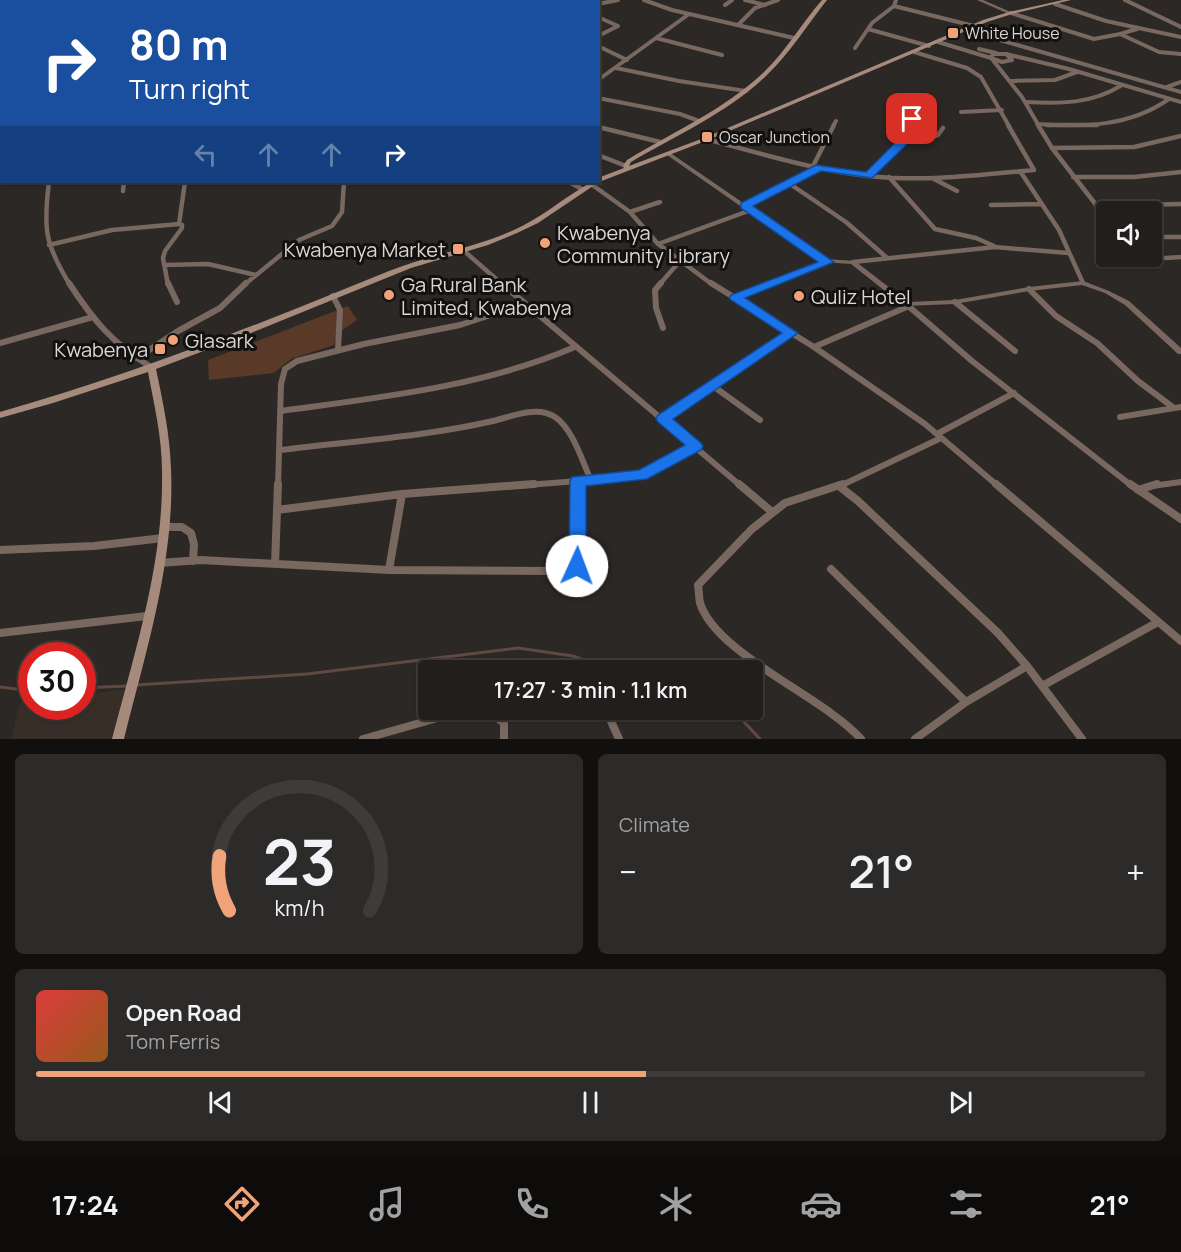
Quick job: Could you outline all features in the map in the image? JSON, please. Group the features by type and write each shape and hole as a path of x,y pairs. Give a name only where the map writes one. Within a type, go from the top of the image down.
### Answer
{"main road":[{"path":"627,167 629,160 699,121 746,91 766,74 825,0"},
{"path":"600,180 627,167 706,139 974,26 1011,13 1069,0"},
{"path":"0,415 56,400 151,367 408,266 464,250 519,230 593,183"},
{"path":"118,739 159,563 163,532 167,469 160,406 151,367"}],"street":[{"path":"600,4 618,0"},
{"path":"644,0 689,14 794,38"},
{"path":"650,3 659,0"},
{"path":"725,5 732,0"},
{"path":"745,0 765,5"},
{"path":"738,26 755,8 778,0"},
{"path":"855,48 868,29 894,6 897,0"},
{"path":"980,0 1011,13 1094,39 1139,29"},
{"path":"1125,0 1181,27"},
{"path":"1055,4 1087,16 1181,37"},
{"path":"894,6 974,26"},
{"path":"600,79 689,14"},
{"path":"600,18 618,26 600,35"},
{"path":"868,29 929,46"},
{"path":"964,30 1181,92"},
{"path":"1120,34 1159,52 1181,54"},
{"path":"656,38 722,55"},
{"path":"940,41 1006,54 1181,102"},
{"path":"952,44 991,58 1010,61 1029,60"},
{"path":"600,47 627,60"},
{"path":"706,139 816,167 868,176 933,179 1035,169 985,82 977,74 914,52"},
{"path":"991,58 991,55 996,53"},
{"path":"1002,70 1011,57 1006,54"},
{"path":"991,58 1026,102 1036,124 1052,148 1096,206"},
{"path":"616,68 679,81 746,91"},
{"path":"600,70 609,72"},
{"path":"1010,81 1055,80 1077,72"},
{"path":"1167,87 1181,82"},
{"path":"1026,102 1054,103 1087,100 1108,93 1122,85"},
{"path":"600,98 680,114 699,121"},
{"path":"1036,124 1079,125 1113,122 1150,112 1169,99"},
{"path":"868,176 908,136 919,103"},
{"path":"961,112 1002,111"},
{"path":"658,244 748,208 816,167 836,121"},
{"path":"600,127 660,142"},
{"path":"908,136 934,136 938,135 943,128"},
{"path":"1052,148 1124,148 1181,136"},
{"path":"669,154 828,262"},
{"path":"600,156 627,167"},
{"path":"1020,171 1063,236 1068,253 1083,283"},
{"path":"1073,177 1134,177 1181,172"},
{"path":"889,177 935,229 975,238 994,247"},
{"path":"933,179 957,192"},
{"path":"49,183 46,226 49,244 71,285 93,317 115,343 151,367"},
{"path":"123,192 124,183"},
{"path":"177,302 164,278 164,265 166,248 182,231 182,225 179,224 185,183"},
{"path":"137,358 178,331 220,308 299,240 327,229 342,212 344,183"},
{"path":"571,183 582,189"},
{"path":"596,183 630,212 658,244 680,261 814,347 899,405 939,436 1181,641"},
{"path":"790,184 846,222 886,257"},
{"path":"630,212 660,202"},
{"path":"990,205 1042,204"},
{"path":"1162,204 1181,204"},
{"path":"49,244 112,230 179,224"},
{"path":"1162,237 1181,237"},
{"path":"735,298 828,262 853,262 994,247 1068,253"},
{"path":"464,250 524,304 772,512"},
{"path":"1165,258 1181,257"},
{"path":"663,328 654,298 655,290 680,261"},
{"path":"853,262 908,305 972,362 1138,490 1181,519"},
{"path":"164,265 208,264 256,275"},
{"path":"814,347 908,305 955,303 1029,289 1083,283 1127,303 1181,352"},
{"path":"1029,289 1056,316 1097,343 1138,381 1178,408"},
{"path":"333,296 340,310 338,350"},
{"path":"955,303 1015,351"},
{"path":"275,564 281,384 285,369 297,361 338,350 460,325 524,304"},
{"path":"0,343 93,317"},
{"path":"663,419 791,333"},
{"path":"281,411 444,387 514,370 575,347"},
{"path":"713,386 760,420"},
{"path":"861,739 842,720 748,658 725,638 698,602 698,585 752,529 785,503 839,486 939,436 1014,393"},
{"path":"1120,417 1178,408"},
{"path":"280,450 415,435 512,416 547,414 555,417 563,425 591,480"},
{"path":"277,510 402,494 641,475 696,446"},
{"path":"159,563 193,561 389,570 510,572 572,570 577,566 578,481"},
{"path":"1138,490 1157,484 1181,482"},
{"path":"839,486 858,501 998,633 1027,666 1082,739"},
{"path":"389,570 402,494"},
{"path":"0,550 94,546 163,532 181,525 195,538 193,561"},
{"path":"831,569 966,702"},
{"path":"0,633 147,616"},
{"path":"1042,686 1158,622"},
{"path":"915,739 966,702 1027,666"},
{"path":"363,739 430,720"},
{"path":"501,720 504,723 504,739"},
{"path":"610,720 619,739"}],"shaded area":[{"path":"348,306 357,320 337,334 334,345 291,359 274,373 209,380 208,360"},
{"path":"125,689 112,739 11,739 18,709 18,720 96,720 96,693"}],"waterway":[{"path":"421,660 518,648 573,656 584,660"},
{"path":"136,685 307,674 418,660"},
{"path":"96,687 128,686"},
{"path":"0,687 18,689"},
{"path":"742,720 760,739"}],"place":[{"name":"White House","path":"953,33"},
{"name":"Oscar Junction","path":"707,137"},
{"name":"Kwabenya Community Library","path":"545,243"},
{"name":"Kwabenya Market","path":"458,249"},
{"name":"Ga Rural Bank Limited, Kwabenya","path":"389,295"},
{"name":"Quliz Hotel","path":"799,296"},
{"name":"Glasark","path":"173,340"},
{"name":"Kwabenya","path":"160,349"}],"route":[{"path":"577,566 578,481 641,475 696,446 663,419 791,333 735,298 828,262 810,253 745,206 819,168 868,176 908,136 912,119"}]}
